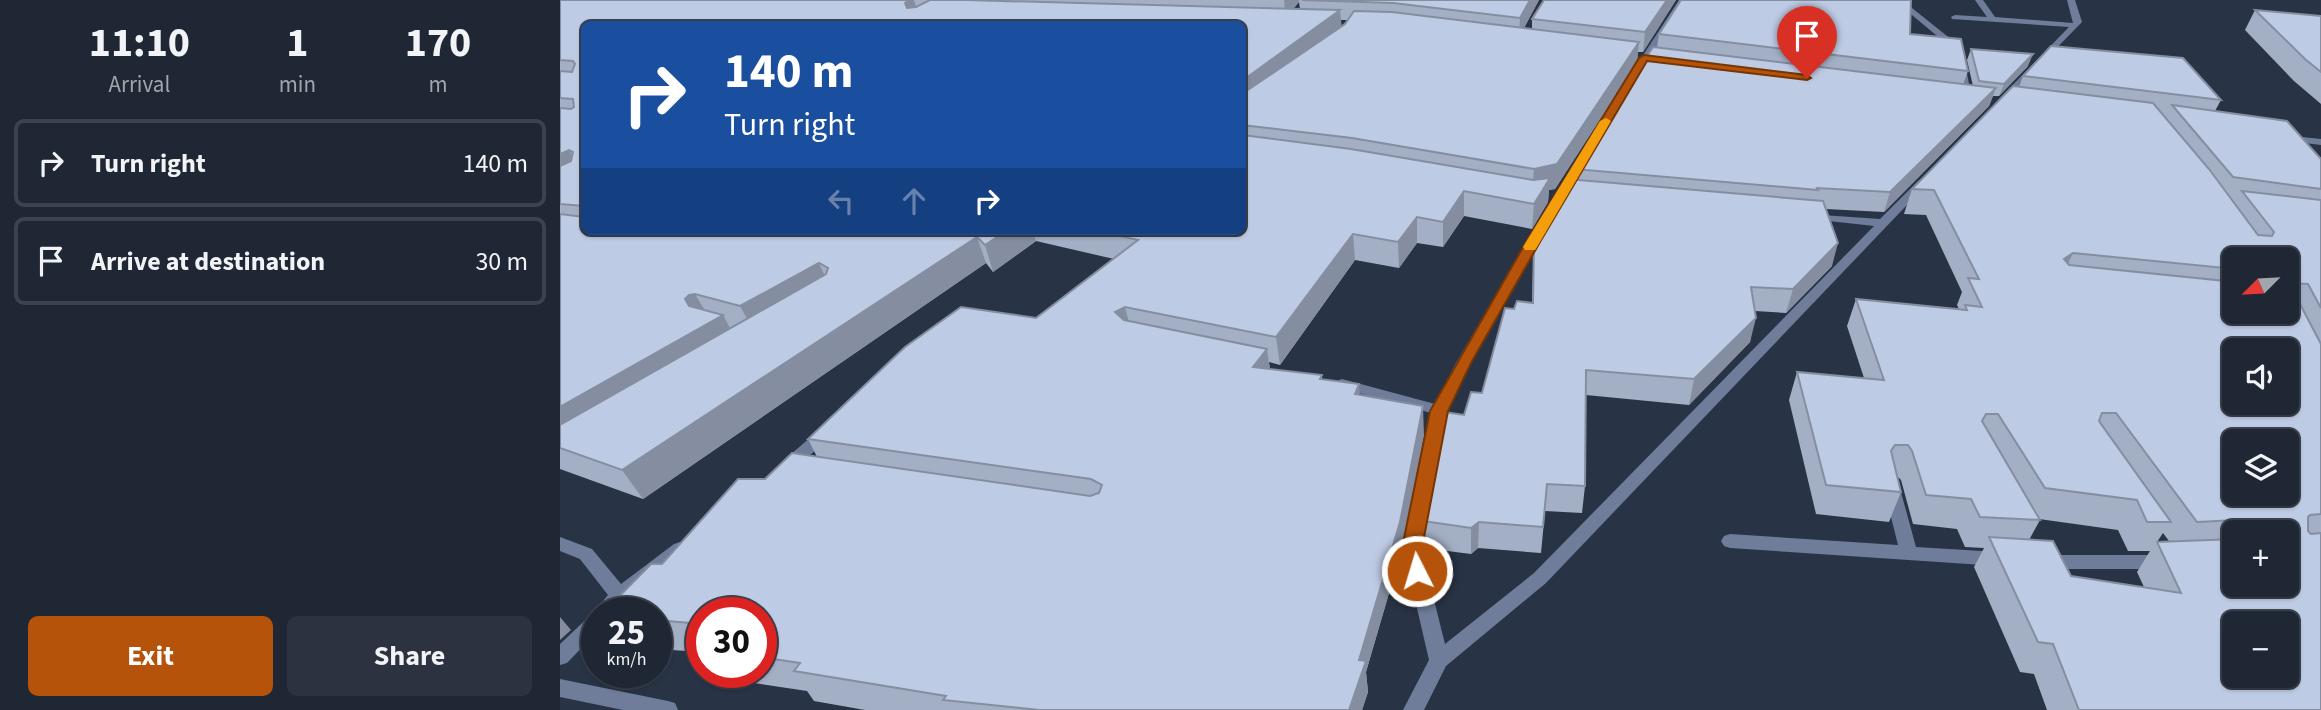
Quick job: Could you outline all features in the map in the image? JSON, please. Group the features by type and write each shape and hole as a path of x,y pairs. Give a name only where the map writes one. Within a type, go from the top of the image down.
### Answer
{"street":[{"path":"1602,126 1682,0"},
{"path":"1898,0 1959,50 1969,97"},
{"path":"1981,0 1997,1"},
{"path":"1981,0 1993,20"},
{"path":"2001,103 2078,22 2071,0"},
{"path":"1955,17 2075,25"},
{"path":"1955,95 1980,98"},
{"path":"2276,136 2321,142"},
{"path":"1439,660 1412,548 1439,411 1463,363 1589,149"},
{"path":"1413,710 1439,660 1540,578 1929,176"},
{"path":"1802,215 1883,223"},
{"path":"1327,381 1439,411"},
{"path":"811,475 778,475 843,420"},
{"path":"1890,481 1909,552"},
{"path":"560,544 586,554 619,596 696,537"},
{"path":"1730,541 2030,558 2177,562 2155,539"},
{"path":"560,657 581,635"},
{"path":"560,688 668,710"}],"building":[{"path":"560,0 910,0 905,3 907,8 930,0 966,0 1340,10 1246,78 1246,21 581,21 581,206 560,204 560,166 571,161 573,152 569,150 560,154 560,108 574,107 573,99 560,98 560,71 572,72 575,64 573,61 560,60"},
{"path":"1302,0 1530,0 1520,18 1393,3"},
{"path":"1544,0 1667,0 1645,32 1532,19"},
{"path":"1681,0 1911,0 1910,34 1961,39 1968,71 1659,34"},
{"path":"2255,10 2321,16 2321,72 2305,59"},
{"path":"1354,11 1392,12 1639,42 1557,164 1534,169 1352,138 1246,125 1246,91 1345,24"},
{"path":"2051,46 2183,58 2221,100 2023,76"},
{"path":"1653,47 1996,88 1890,192 1817,188 1818,190 1574,169"},
{"path":"1971,49 2033,54 2004,84 1979,81"},
{"path":"2013,86 2153,103 2209,169 2258,235 2272,236 2274,232 2242,191 2321,200 2321,308 2308,284 2300,284 2300,247 2222,247 2222,268 2073,253 2064,259 2069,265 2222,281 2222,324 2300,324 2300,304 2321,344 2321,514 2308,517 2308,531 2311,534 2321,533 2321,710 2079,710 2053,644 2038,642 1989,537 2053,541 2071,576 2181,593 2157,542 2222,540 2222,597 2299,597 2299,520 2197,522 2116,413 2102,413 2099,421 2171,522 2147,522 2137,500 2045,488 1998,414 1986,414 1982,421 2040,520 1980,517 1971,499 1926,495 1908,445 1895,445 1891,451 1901,492 1826,485 1797,372 1884,380 1856,299 1967,310 1965,305 1982,307 1968,278 1979,279 1934,190 1912,189"},
{"path":"2172,105 2287,121 2321,159 2321,189 2233,177"},
{"path":"1246,136 1351,149 1533,180 1550,178 1534,204 1464,191 1443,222 1417,217 1398,242 1353,234 1276,337 1125,307 1115,312 1124,320 1267,349 1253,367 1322,375 1320,379 1359,384 1355,394 1423,406 1400,522 1359,660 1366,661 1349,710 1039,710 943,700 946,696 794,671 800,663 777,659 777,597 686,597 686,623 672,621 672,597 619,597 651,564 662,564 738,479 765,479 792,453 1090,496 1099,493 1102,485 1091,479 808,439 905,347 961,307 1036,318 1138,240 1116,235 1246,235"},
{"path":"1567,179 1823,201 1838,243 1793,289 1751,287 1756,318 1694,379 1586,370 1585,486 1547,484 1543,527 1479,522 1471,528 1423,521 1444,412 1464,415 1471,392 1482,393 1505,308 1514,309 1517,301 1533,303 1534,237"},
{"path":"560,214 581,217 581,235 1000,235 985,245 977,237 622,470 560,448 560,425 826,274 828,268 819,263 740,306 695,294 689,295 685,299 689,306 723,315 560,407"}],"slow traffic":[{"path":"1530,247 1606,121"}],"route":[{"path":"1417,571 1412,548 1439,411 1463,363 1533,242 1644,58 1807,78"}]}
